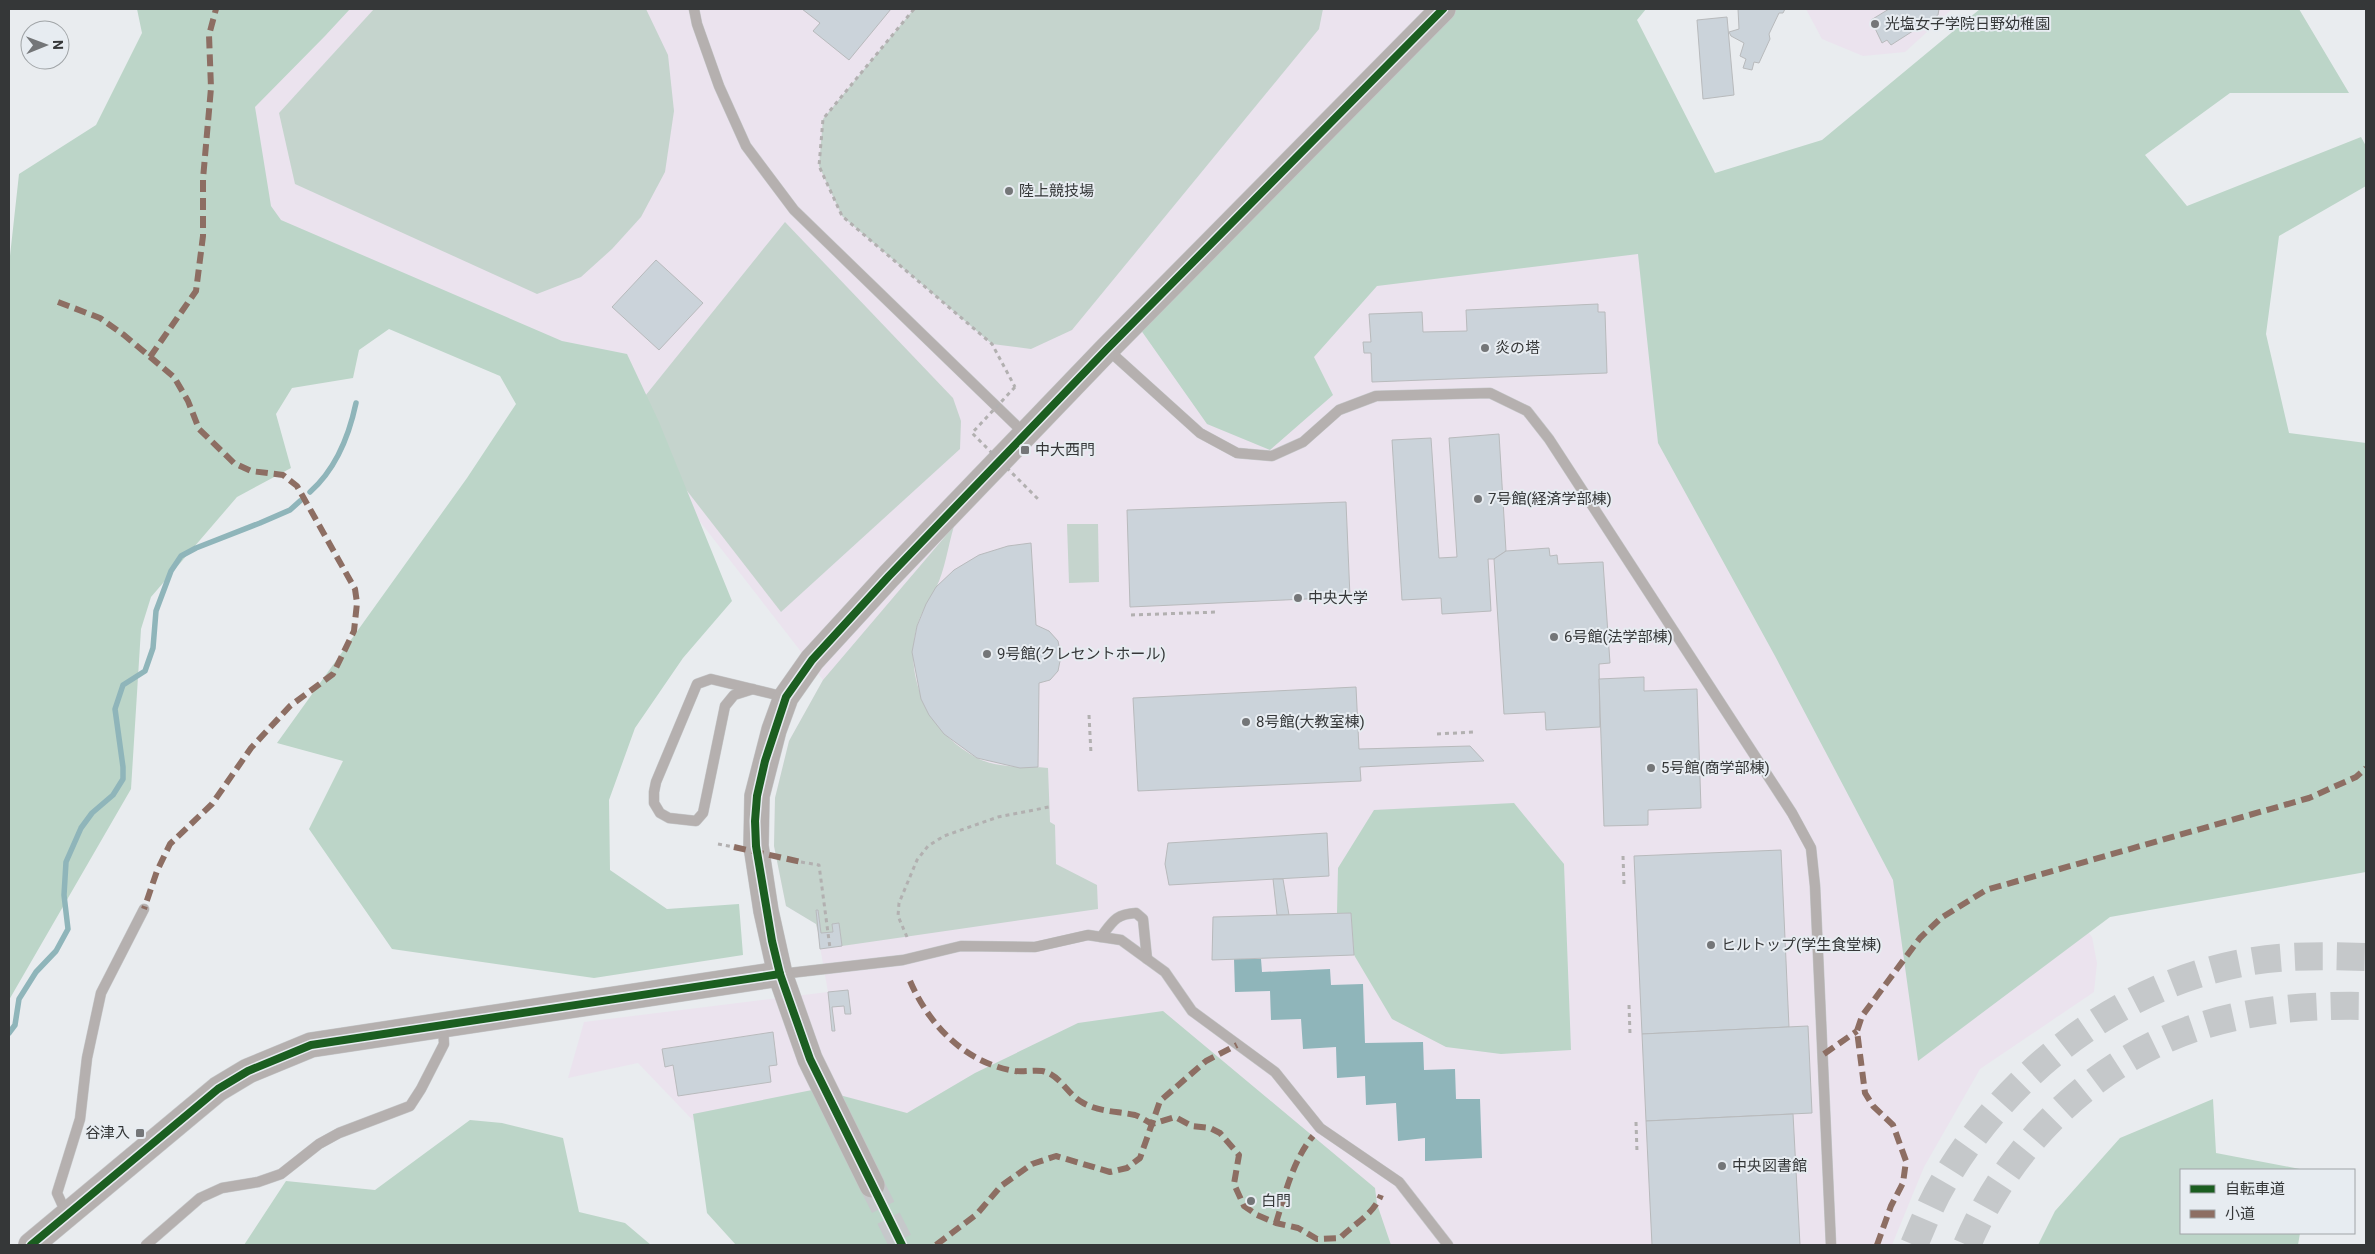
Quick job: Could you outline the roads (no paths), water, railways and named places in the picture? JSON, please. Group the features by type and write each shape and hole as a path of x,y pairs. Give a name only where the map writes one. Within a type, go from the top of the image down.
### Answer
{"street":[{"path":"872,1184 810,1059 780,974 757,856 755,821 757,796 765,761 786,698 812,660 850,617 1107,349 1443,9"},
{"path":"31,1245 218,1089 248,1071 311,1045 780,974"}],"lane":[{"path":"694,9 697,24 719,86 746,146 794,210 1025,434"},
{"path":"1107,349 1200,433 1237,453 1272,456 1303,442 1339,410 1376,396 1490,393 1527,411 1549,439 1771,780 1811,848 1824,1054 1831,1245"},
{"path":"753,689 734,695 726,706 703,813 696,821 669,818 660,813 654,803 656,782 697,684 711,679 753,689 786,698"},
{"path":"67,1215 57,1193 80,1119 88,1058 101,993 144,909"},
{"path":"1101,937 1113,920 1123,914 1136,913 1143,919 1147,959"},
{"path":"780,974 903,960 961,946 1035,947 1088,935 1121,940 1165,972 1192,1011 1275,1072 1320,1128 1399,1182 1448,1245"},
{"path":"146,1245 200,1198 222,1188 258,1182 281,1174 319,1144 339,1132 410,1106 444,1044 443,1024"}],"water":[{"path":"1234,959 1261,959 1262,972 1330,969 1331,985 1363,984 1365,1043 1423,1042 1424,1070 1455,1069 1456,1099 1480,1099 1482,1158 1425,1161 1425,1138 1398,1141 1396,1103 1366,1105 1365,1076 1337,1078 1336,1047 1303,1049 1301,1019 1271,1020 1270,991 1235,992"}],"waterway":[{"path":"310,492 327,473 340,451 350,428 356,403"},
{"path":"9,1033 15,1025 19,999 36,972 56,951 68,929 64,895 66,862 81,828 92,813 113,795 123,779 115,709 123,685 145,671 153,648 156,611 171,571 181,556 196,548 290,510 300,501"}],"tunnel":[{"path":"1914,1245 1943,1183 1970,1142 2001,1104 2035,1069 2074,1038 2115,1011 2159,989 2205,972 2253,961 2295,957 2366,957"},
{"path":"1967,1245 1985,1208 2007,1173 2032,1140 2060,1110 2092,1083 2126,1060 2163,1041 2221,1020 2283,1009 2324,1006 2366,1006"},
{"path":"872,1185 902,1245"}],"place":[{"name":"光塩女子学院日野幼稚園","path":"1875,24"},
{"name":"陸上競技場","path":"1009,191"},
{"name":"炎の塔","path":"1485,348"},
{"name":"中大西門","path":"1025,450"},
{"name":"7号館(経済学部棟)","path":"1478,499"},
{"name":"中央大学","path":"1298,598"},
{"name":"6号館(法学部棟)","path":"1554,637"},
{"name":"9号館(クレセントホール)","path":"987,654"},
{"name":"8号館(大教室棟)","path":"1246,722"},
{"name":"5号館(商学部棟)","path":"1651,768"},
{"name":"ヒルトップ(学生食堂棟)","path":"1711,945"},
{"name":"谷津入","path":"140,1133"},
{"name":"中央図書館","path":"1722,1166"},
{"name":"白門","path":"1251,1201"}]}
